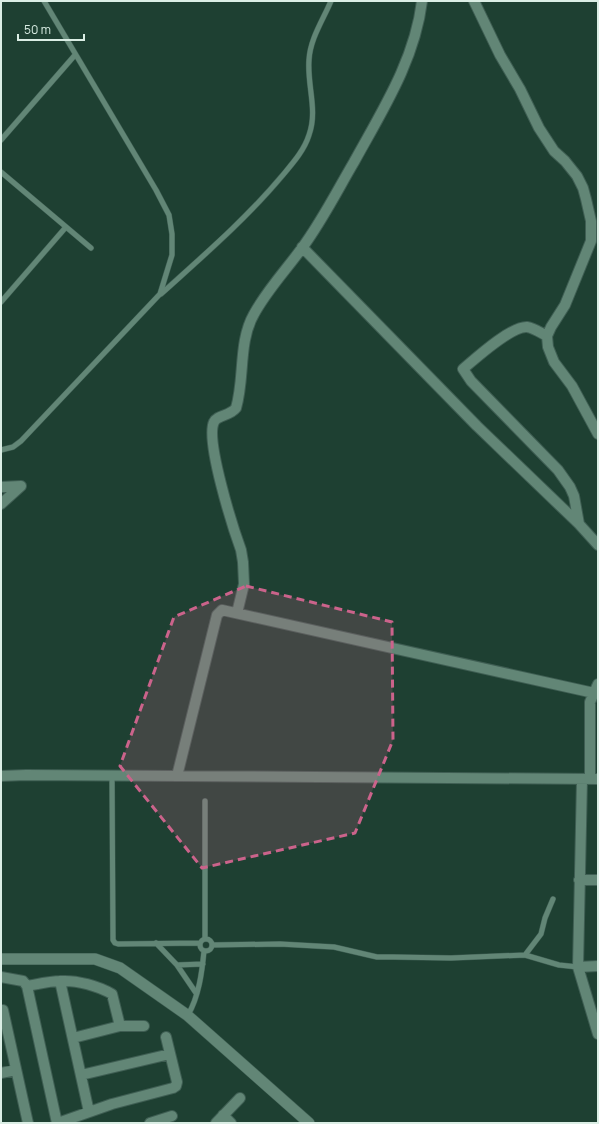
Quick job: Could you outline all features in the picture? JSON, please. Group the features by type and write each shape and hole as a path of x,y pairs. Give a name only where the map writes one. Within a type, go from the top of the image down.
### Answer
{"street":[{"path":"237,613 244,584 243,562 241,550 214,458 211,433 213,422 216,419 233,413 236,408 244,360 244,341 253,315 302,247 339,187 400,76 413,40 422,1"},
{"path":"474,1 500,55 520,89 539,128 554,151 565,161 577,176 583,188 589,210 591,241 570,296 547,336 548,347 554,362 572,386 598,434"},
{"path":"302,247 477,426 579,524 598,545"},
{"path":"547,336 527,327 517,329 500,340 463,369 471,381 558,470 570,487 574,496 579,524"},
{"path":"1,487 21,486 1,504"},
{"path":"177,776 217,615 222,610 596,689 590,702 590,779 579,880 578,967 598,1034"},
{"path":"1,776 590,779"},
{"path":"579,880 598,880"},
{"path":"1,959 95,959 120,968 187,1015 309,1123"},
{"path":"578,967 598,966"},
{"path":"1,977 23,981 27,986 57,1123 112,1104 176,1086 177,1082 166,1036"},
{"path":"27,986 60,981 73,981 104,989 112,994 120,1026"},
{"path":"60,981 89,1112"},
{"path":"3,1010 28,1123"},
{"path":"73,1038 120,1026 144,1026"},
{"path":"81,1075 170,1054"},
{"path":"1,1073 16,1070"},
{"path":"216,1123 227,1119 240,1098"},
{"path":"150,1123 172,1116"}],"lane":[{"path":"44,1 156,190 169,215 172,234 172,255 160,294"},
{"path":"1,450 13,447 21,441 160,294 222,240 255,206 291,165 309,136 314,115 309,60 318,29 331,1"},
{"path":"1,140 75,54"},
{"path":"1,172 91,248"},
{"path":"1,302 3,295 66,227"},
{"path":"112,776 113,940 118,944 200,943 205,938 205,801"},
{"path":"525,955 541,934 545,918 553,899"},
{"path":"205,938 211,940 212,945"},
{"path":"156,943 177,964 196,993"},
{"path":"187,1015 193,1007 202,964 204,951 200,946 200,943"},
{"path":"212,945 280,944 334,947 377,957 451,958 525,955 559,966 578,967"},
{"path":"204,951 210,949 212,945"},
{"path":"177,964 202,964"}],"highlighted area":[{"path":"246,586 392,622 393,740 355,833 202,868 120,766 174,617"}]}
